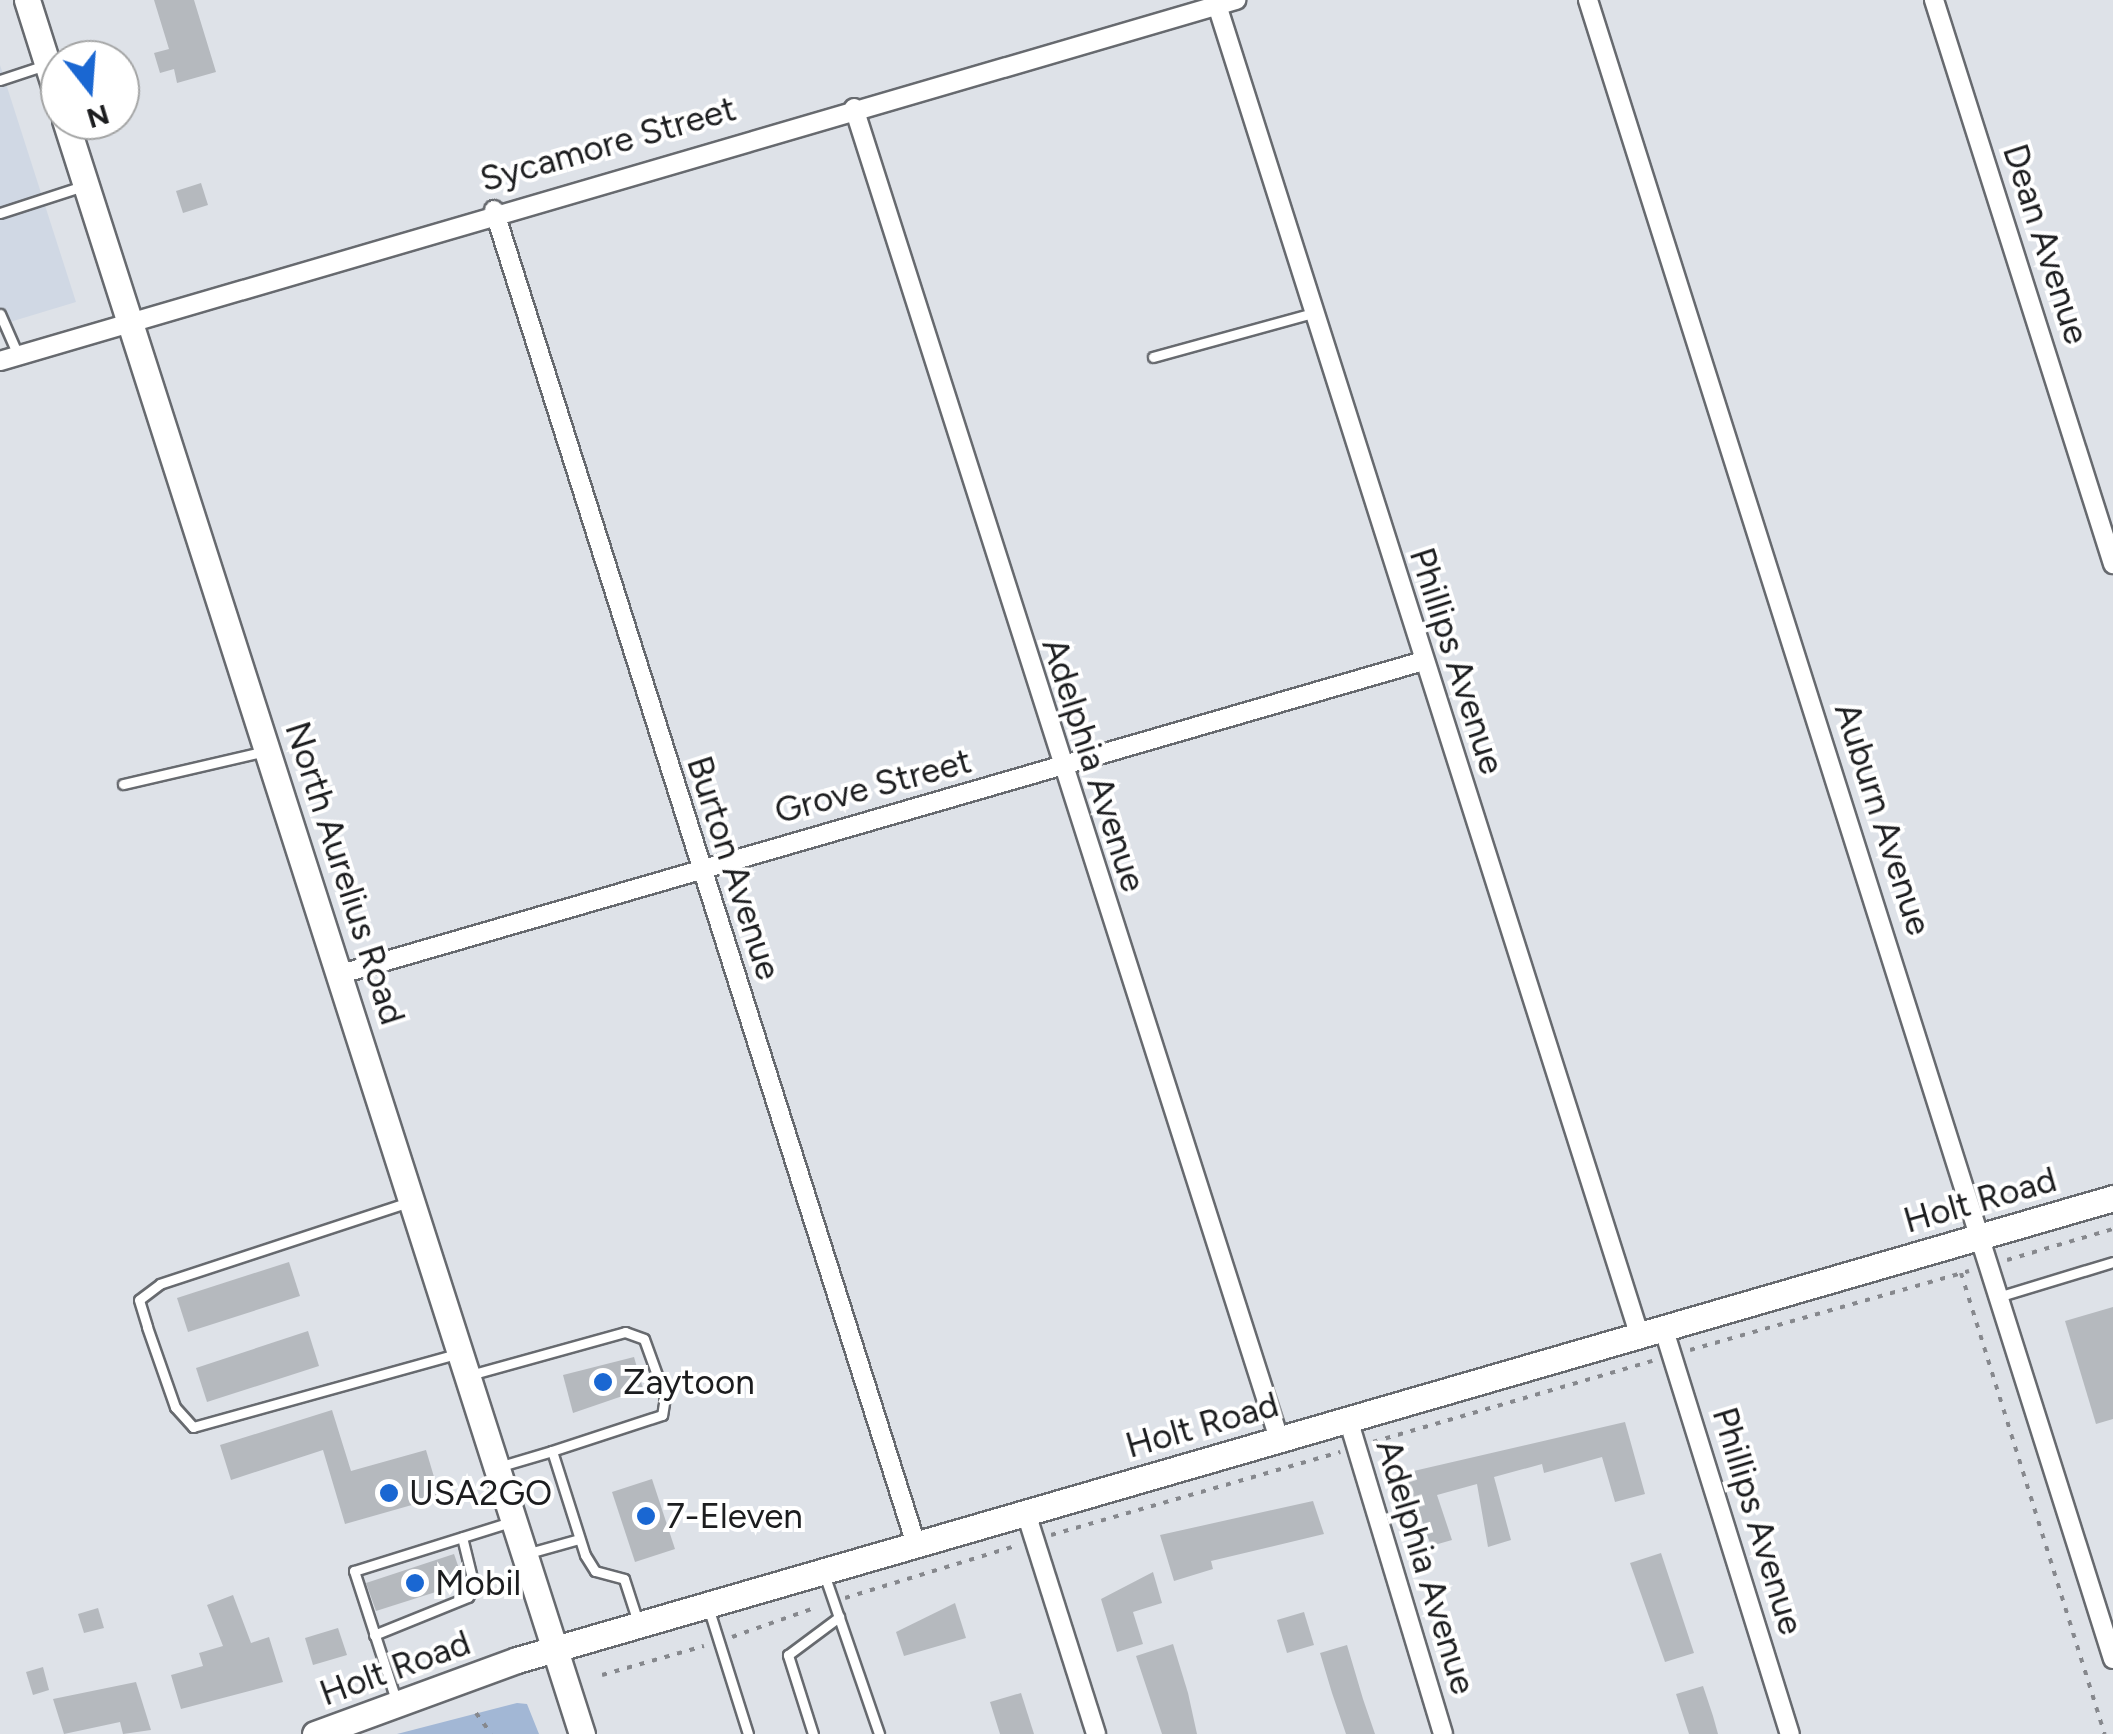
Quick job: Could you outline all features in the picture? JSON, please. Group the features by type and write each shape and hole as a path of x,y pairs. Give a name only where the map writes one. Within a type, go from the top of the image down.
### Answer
{"main road":[{"path":"27,0 40,42"},
{"name":"North Aurelius Road","path":"71,140 582,1734"},
{"name":"Holt Road","path":"328,1732 556,1649 639,1624 2113,1198"}],"street":[{"name":"Auburn Avenue","path":"1588,0 2113,1659"},
{"name":"Dean Avenue","path":"1934,0 2113,564"},
{"name":"Sycamore Street","path":"9,358 494,210 1226,3"},
{"name":"Phillips Avenue","path":"1226,3 1313,313 1422,661 1790,1734"},
{"name":"Adelphia Avenue","path":"854,108 1060,768 1278,1438"},
{"name":"Burton Avenue","path":"494,210 699,868 916,1544"},
{"name":"Grove Street","path":"341,974 1422,661"},
{"name":"Adelphia Avenue","path":"1348,1419 1443,1734"},
{"path":"1026,1513 1096,1734"}],"lane":[{"path":"0,80 40,66"},
{"path":"0,213 86,186"},
{"path":"1152,357 1313,313"},
{"path":"0,314 9,358"},
{"path":"123,784 268,750"},
{"path":"413,1201 160,1284 140,1300 147,1327 174,1407 193,1427 465,1364 547,1354 635,1334 649,1346 665,1397 654,1420 498,1468"},
{"path":"2001,1296 2113,1262"},
{"path":"552,1451 579,1538 595,1571 624,1579 639,1624"},
{"path":"398,1707 354,1571 514,1521"},
{"path":"374,1635 468,1598 474,1586 462,1537"},
{"path":"526,1554 579,1538"},
{"path":"823,1572 879,1734"},
{"path":"707,1604 748,1734"},
{"path":"813,1734 788,1655 839,1617"}],"path":[{"path":"1961,1273 2104,1734"},
{"path":"476,1714 491,1734"}],"shaded area":[{"path":"0,65 76,302 0,325"},
{"path":"517,1703 527,1704 539,1734 397,1734"}],"building":[{"path":"154,0 194,0 216,72 177,83 174,69 160,73 154,53 169,49"},
{"path":"201,183 208,205 183,213 176,191"},
{"path":"289,1262 300,1296 188,1332 177,1298"},
{"path":"2113,1307 2113,1419 2096,1424 2065,1321"},
{"path":"308,1331 319,1366 207,1402 196,1368"},
{"name":"Zaytoon","path":"634,1357 643,1389 573,1413 563,1375"},
{"path":"332,1410 351,1471 426,1450 440,1497 345,1524 323,1450 231,1480 220,1445"},
{"path":"1625,1422 1645,1494 1615,1502 1602,1457 1544,1473 1542,1464 1494,1477 1511,1540 1488,1547 1477,1484 1437,1495 1452,1540 1431,1546 1405,1473"},
{"path":"652,1479 675,1549 635,1562 612,1492"},
{"path":"1313,1501 1324,1534 1211,1561 1213,1569 1174,1581 1160,1535"},
{"path":"1661,1553 1694,1653 1665,1662 1630,1563"},
{"path":"454,1554 464,1583 376,1611 366,1583"},
{"path":"1153,1572 1162,1603 1133,1612 1143,1644 1117,1652 1101,1599"},
{"path":"233,1595 251,1643 269,1637 283,1682 181,1709 171,1675 203,1666 199,1653 223,1646 207,1605"},
{"path":"955,1603 966,1638 904,1656 896,1632"},
{"path":"98,1608 104,1628 84,1633 78,1614"},
{"path":"1304,1612 1314,1645 1287,1653 1277,1620"},
{"path":"338,1628 347,1655 313,1665 305,1638"},
{"path":"1173,1644 1197,1734 1162,1734 1136,1656"},
{"path":"1347,1645 1375,1734 1346,1734 1332,1693 1320,1653"},
{"path":"43,1667 49,1690 33,1695 26,1672"},
{"path":"136,1682 151,1730 123,1734 120,1722 64,1734 53,1699"},
{"path":"1703,1686 1718,1734 1689,1734 1676,1694"},
{"path":"1021,1693 1034,1734 1000,1734 990,1702"}],"place":[{"name":"Zaytoon","path":"603,1382"},
{"name":"USA2GO","path":"389,1493"},
{"name":"7-Eleven","path":"646,1516"},
{"name":"Mobil","path":"415,1583"}]}
